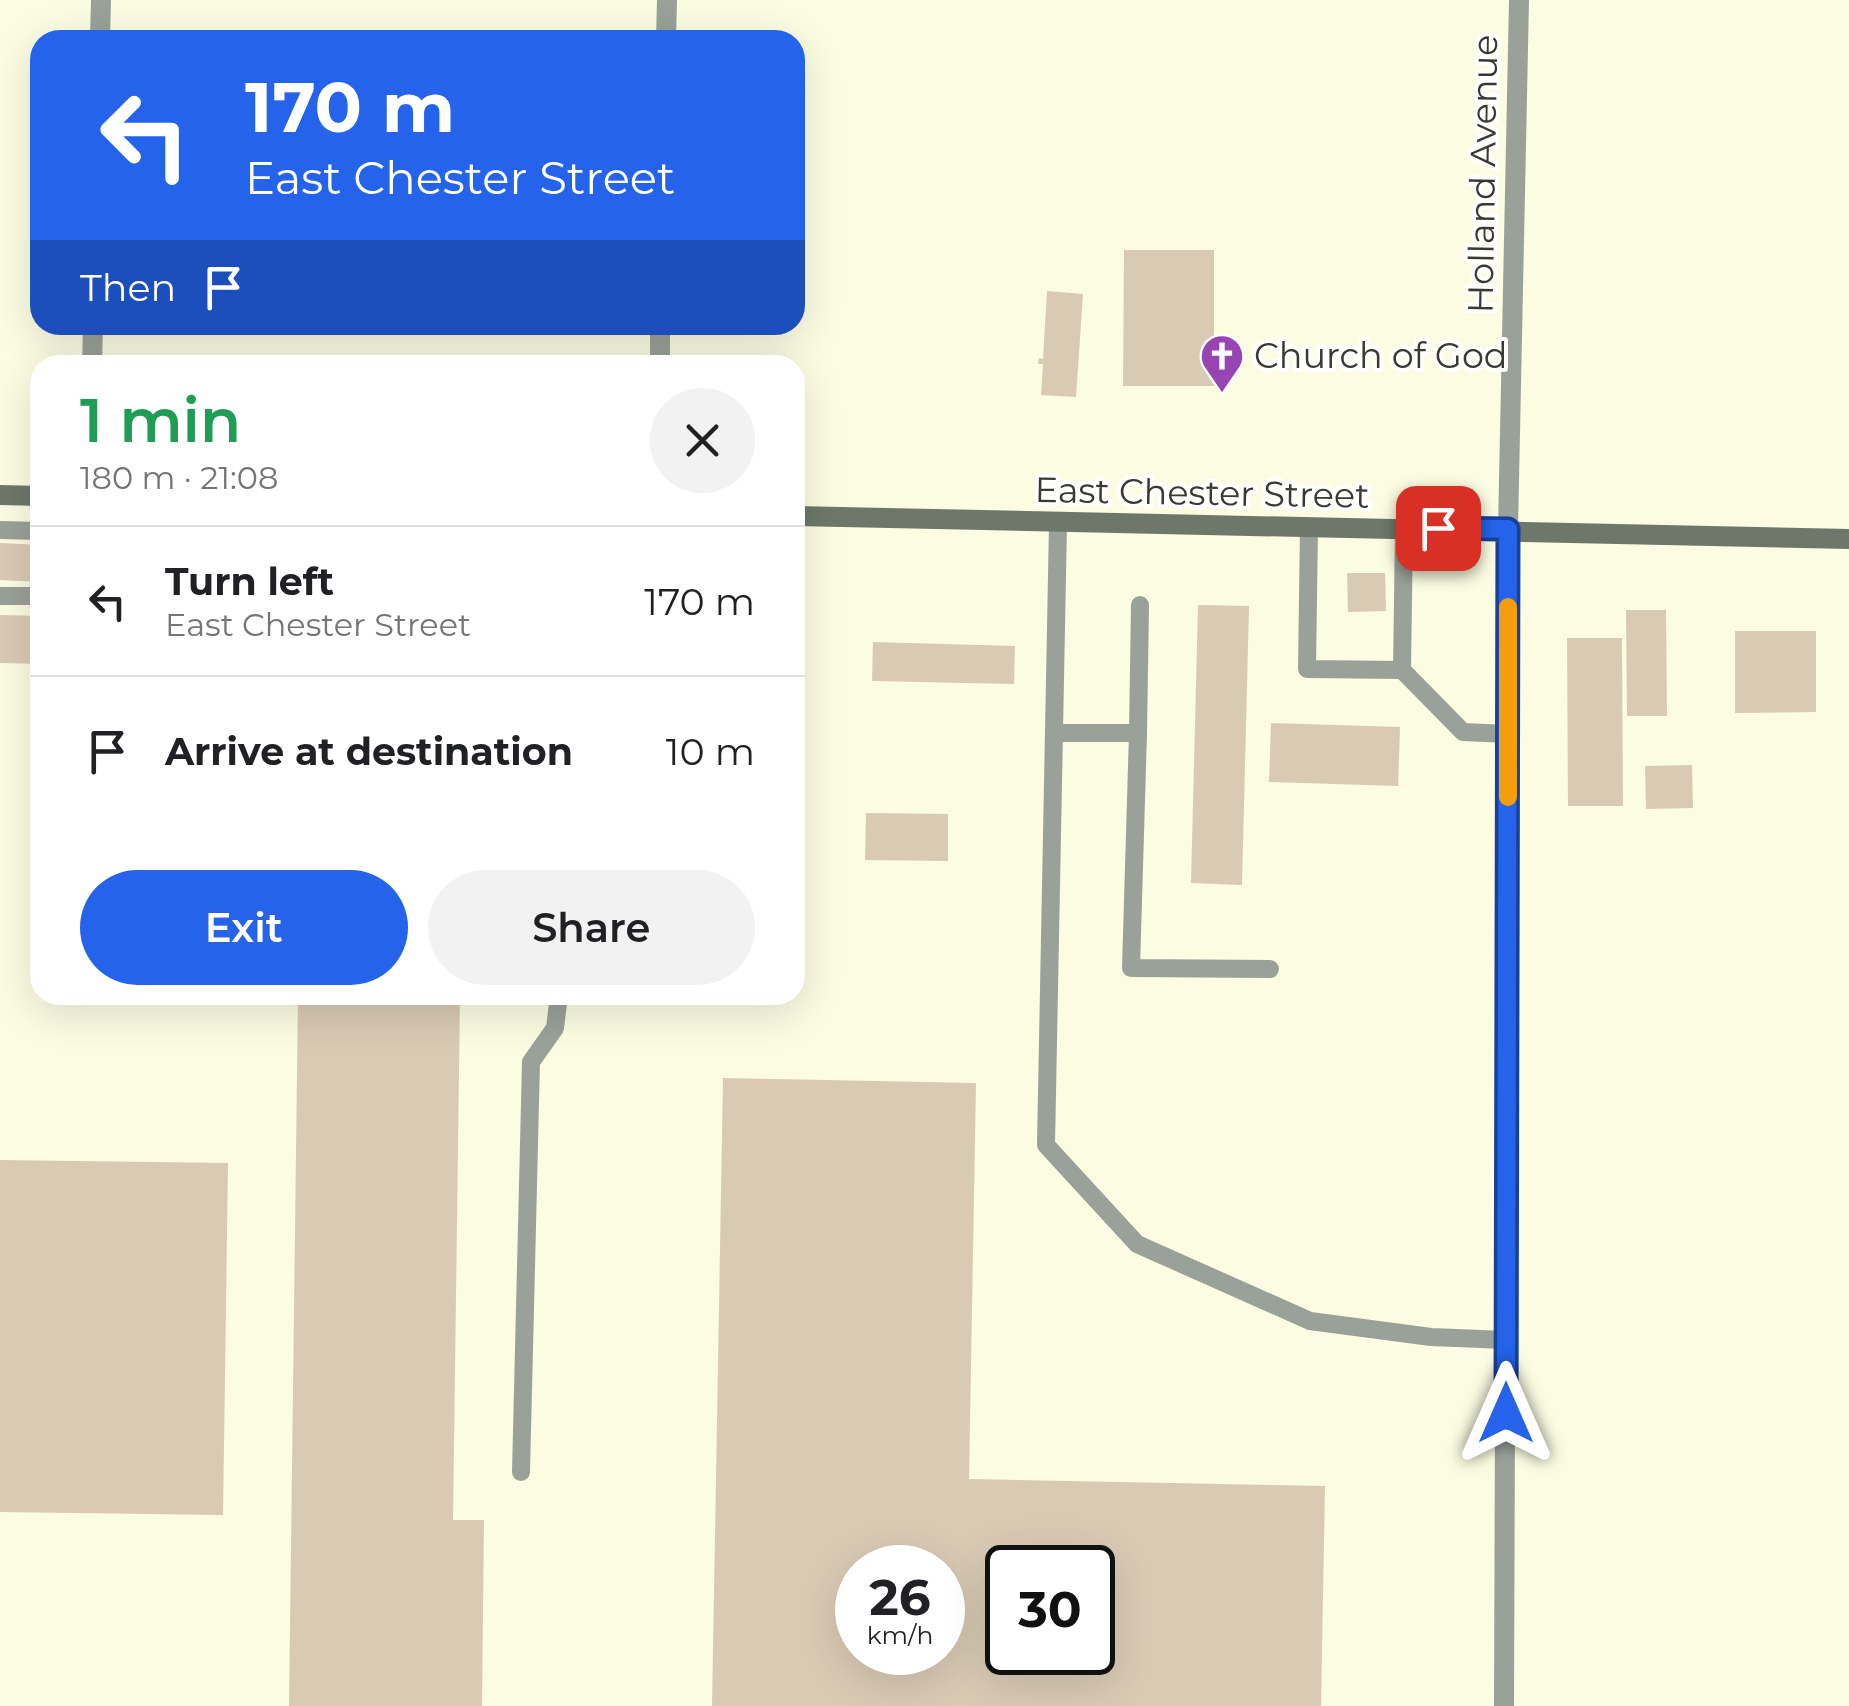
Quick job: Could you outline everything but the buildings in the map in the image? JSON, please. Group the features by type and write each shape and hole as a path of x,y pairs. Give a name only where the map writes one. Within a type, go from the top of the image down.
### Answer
{"main road":[{"path":"0,495 30,496"},
{"name":"East Chester Street","path":"805,516 1849,539"}],"street":[{"path":"100,30 101,0"},
{"path":"666,30 667,0"},
{"name":"Holland Avenue","path":"1504,1706 1508,529 1518,0"}],"lane":[{"path":"1058,524 1046,1145 1138,1244 1310,1320 1431,1337 1506,1340"},
{"path":"1310,527 1307,670 1402,670"},
{"path":"1404,528 1402,670 1462,732 1508,734"},
{"path":"0,530 30,531"},
{"path":"0,596 30,596"},
{"path":"1140,605 1131,968 1270,969"},
{"path":"1054,733 1138,733"},
{"path":"521,1472 531,1062 555,1028 558,1005"}],"slow traffic":[{"path":"1508,607 1508,797"}],"place":[{"name":"Church of God","path":"1222,394"}],"route":[{"path":"1438,528 1508,529 1506,1413"}]}
